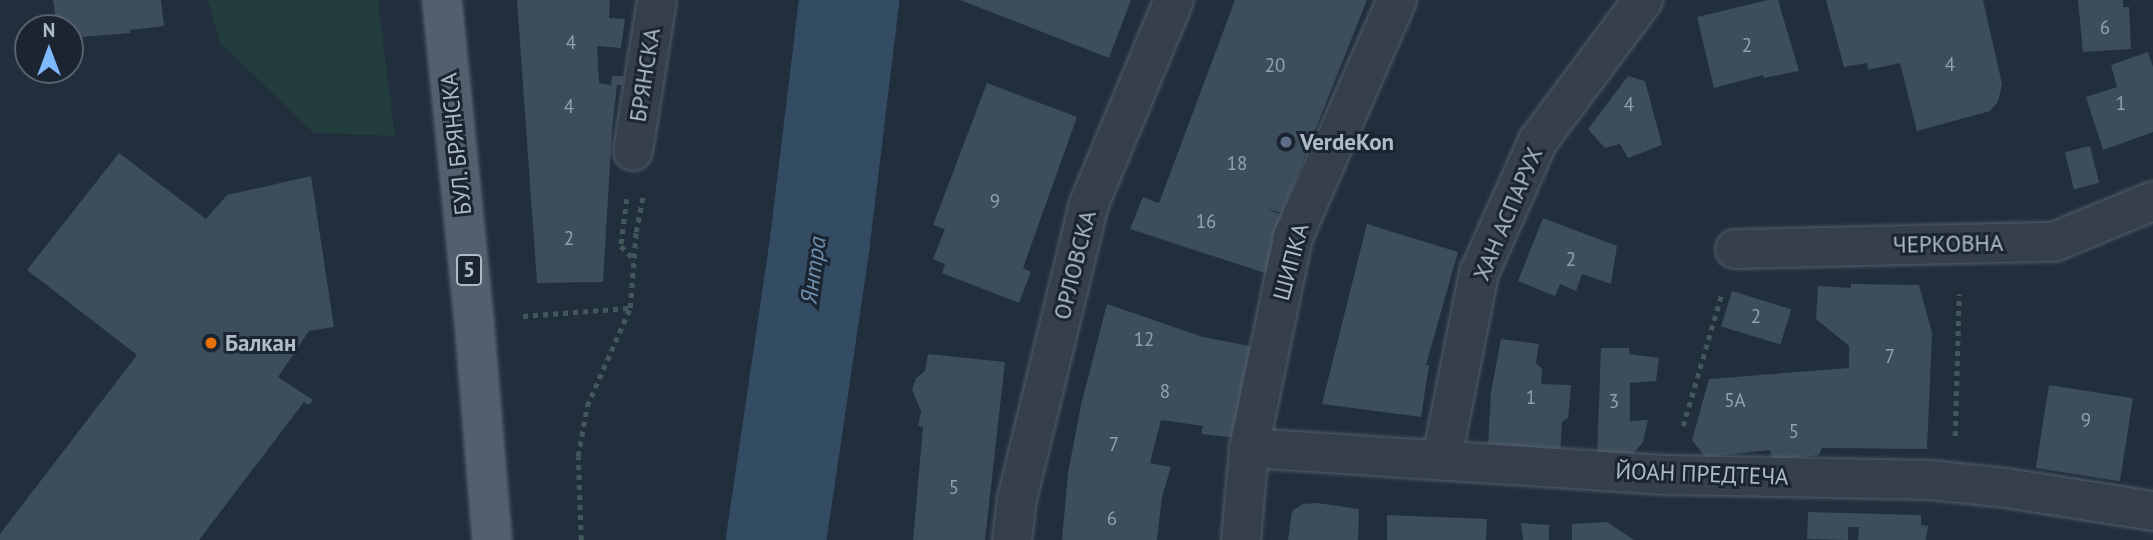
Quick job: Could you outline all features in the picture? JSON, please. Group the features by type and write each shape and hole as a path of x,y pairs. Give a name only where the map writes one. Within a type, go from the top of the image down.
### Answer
{"main road":[{"name":"БУЛ. БРЯНСКА","path":"442,0 474,320 492,540"}],"street":[{"name":"БРЯНСКА","path":"633,151 657,0"},
{"name":"ОРЛОВСКА","path":"1012,540 1017,499 1089,204 1174,0"},
{"name":"ШИПКА","path":"1241,540 1249,448 1293,237 1397,0"},
{"name":"ХАН АСПАРУХ","path":"1442,458 1479,273 1538,141 1643,0"},
{"name":"ЧЕРКОВНА","path":"1735,249 2054,242 2153,201"},
{"name":"ЙОАН ПРЕДТЕЧА","path":"1249,448 1442,458 1669,475 1953,482 2153,511"}],"path":[{"path":"633,151 621,246 634,259"},
{"path":"581,540 578,456 587,406 630,308 644,191"},
{"path":"1953,482 1961,244"},
{"path":"1669,475 1735,249"},
{"path":"540,315 630,308"}],"green space":[{"path":"208,0 378,0 395,136 314,133 220,43"}],"building":[{"path":"53,0 161,0 164,26 130,30 130,33 84,37 84,14 55,14"},
{"path":"517,0 610,0 609,18 625,19 621,48 597,46 599,83 611,85 612,76 623,76 622,85 617,85 612,130 603,282 537,283"},
{"path":"960,0 1131,0 1109,58"},
{"path":"1235,0 1367,0 1282,213 1267,209 1282,215 1272,238 1280,241 1268,274 1130,229 1143,197 1159,203"},
{"path":"1778,0 1799,71 1764,78 1763,75 1714,88 1697,17"},
{"path":"1826,0 1983,0 2002,84 1998,102 1990,111 1917,131 1900,63 1868,70 1867,63 1844,67"},
{"path":"2078,0 2123,0 2123,7 2129,7 2131,49 2083,52"},
{"path":"2148,52 2153,67 2153,132 2103,150 2086,97 2117,87 2111,65"},
{"path":"1628,76 1645,81 1662,145 1628,158 1620,144 1605,148 1588,129"},
{"path":"987,83 1077,117 1023,268 1031,272 1019,303 942,273 945,264 933,259 945,229 933,225"},
{"path":"2090,146 2099,183 2074,189 2065,152"},
{"name":"Балкан","path":"119,153 206,219 227,195 311,176 334,327 309,331 278,377 313,400 309,405 304,402 199,540 0,540 0,534 137,355 27,270"},
{"path":"1543,218 1617,246 1611,284 1582,274 1576,291 1560,284 1555,296 1518,281"},
{"path":"1367,224 1458,252 1426,365 1429,365 1421,417 1322,404"},
{"path":"1851,284 1919,285 1932,333 1927,449 1822,448 1819,455 1772,460 1770,450 1705,457 1692,440 1709,379 1849,368 1849,346 1816,319 1818,286 1851,288"},
{"path":"1732,291 1791,309 1780,345 1721,326"},
{"path":"1107,304 1203,337 1255,347 1238,438 1201,434 1203,426 1161,420 1150,463 1171,467 1162,497 1157,540 1062,540 1068,473 1081,405"},
{"path":"1501,339 1539,344 1536,363 1542,369 1541,384 1571,385 1568,418 1562,422 1560,457 1488,445 1491,392"},
{"path":"1601,348 1629,348 1629,354 1659,358 1656,381 1630,383 1630,421 1648,420 1643,442 1632,455 1597,457"},
{"path":"928,354 1005,362 985,540 913,540 923,427 918,426 921,411 912,390 916,378 925,371"},
{"path":"2049,385 2133,398 2120,481 2036,468"},
{"path":"1317,503 1359,509 1358,540 1288,540 1292,511 1303,504"},
{"path":"1808,512 1921,515 1921,525 1928,526 1926,540 1858,540 1859,527 1848,527 1848,540 1807,539"},
{"path":"1387,515 1487,519 1486,540 1387,540"},
{"path":"1607,522 1634,540 1572,540 1572,524"},
{"path":"1521,523 1549,525 1549,540 1523,540"}],"waterway":[{"name":"Янтра","path":"776,540 820,241 849,0"}],"place":[{"name":"VerdeKon","path":"1286,142"},
{"name":"Балкан","path":"211,343"}]}
